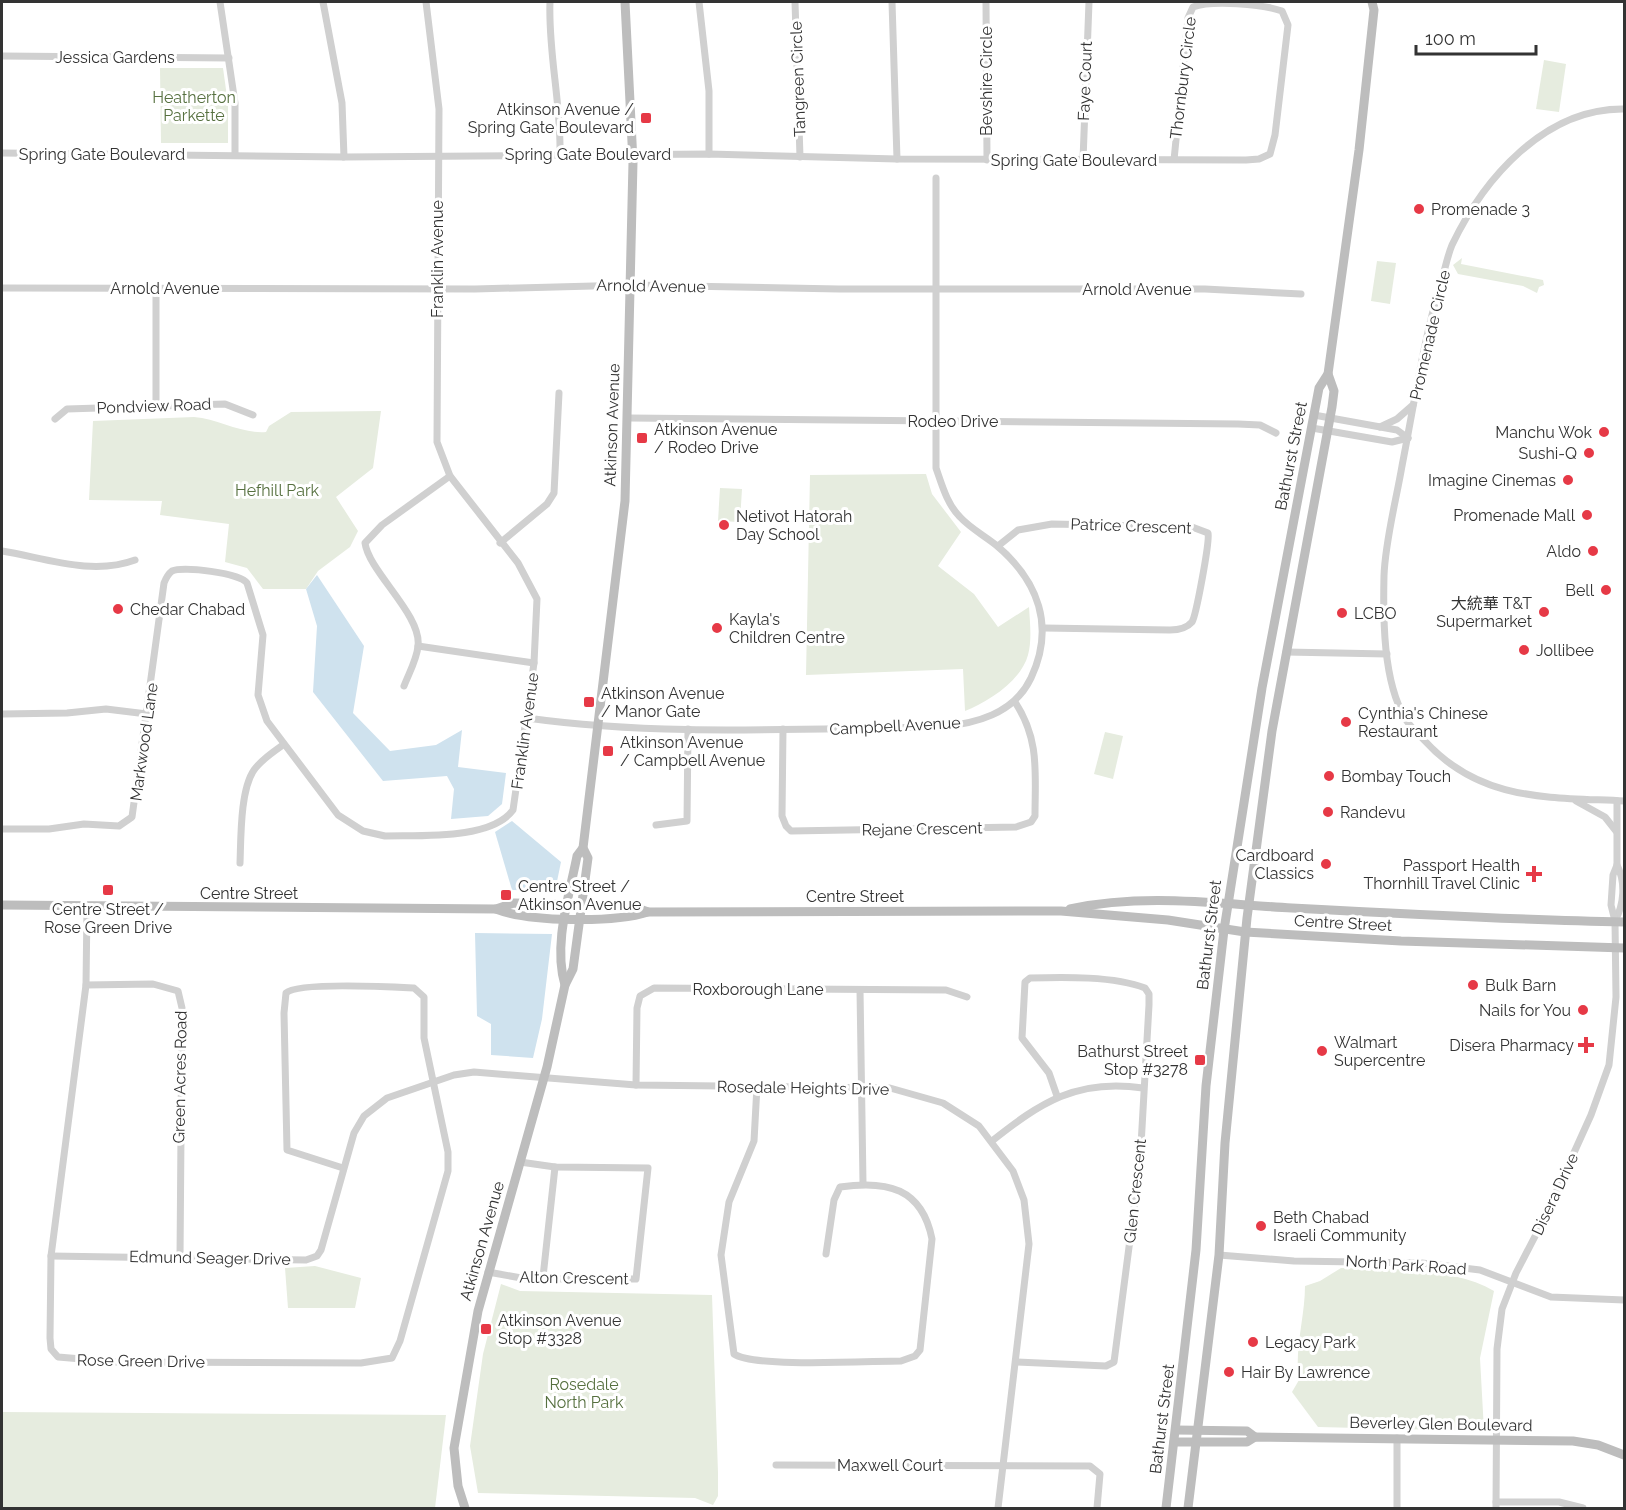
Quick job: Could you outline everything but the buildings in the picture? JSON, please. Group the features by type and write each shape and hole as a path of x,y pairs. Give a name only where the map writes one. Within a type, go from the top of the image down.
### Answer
{"main road":[{"name":"Atkinson Avenue","path":"566,985 560,966 565,918 577,856 583,848 596,726 624,511 629,418 633,153 624,2"},
{"name":"Bathurst Street","path":"1166,1509 1196,1250 1206,1086 1224,930 1262,688 1319,388 1328,374 1361,139 1375,4"},
{"name":"Bathurst Street","path":"1188,1509 1219,1255 1225,1143 1245,932 1272,731 1329,430 1334,391 1328,374"},
{"name":"Atkinson Avenue","path":"465,1509 458,1486 454,1448 461,1397 488,1272 544,1077 566,985 573,969 588,858 583,848"},
{"name":"Centre Street","path":"1061,911 1104,902 1167,899 1249,906 1620,922"},
{"name":"Centre Street","path":"2,905 496,909 514,903 629,905 648,912"},
{"name":"Centre Street","path":"496,909 513,916 565,918 630,918 648,912 1061,911 1178,921 1245,932 1401,941 1620,948"},
{"name":"Beverley Glen Boulevard","path":"1176,1430 1247,1431 1255,1437"},
{"name":"Beverley Glen Boulevard","path":"1174,1442 1246,1442 1255,1437 1573,1441 1598,1445 1624,1455"}],"street":[{"path":"220,2 235,103 235,154"},
{"path":"324,2 342,103 344,157"},
{"name":"Franklin Avenue","path":"171,572 186,569 233,575 244,579 247,583 263,635 258,684 260,705 267,721 283,745 338,814 363,831 385,836 492,827 513,810 534,663 537,599 518,563 500,543 450,476 437,442 438,99 426,2"},
{"path":"550,2 552,47 560,105 560,153"},
{"path":"699,2 710,91 709,154"},
{"name":"Tangreen Circle","path":"795,2 800,157"},
{"path":"892,2 897,159"},
{"name":"Bevshire Circle","path":"986,2 987,160"},
{"name":"Faye Court","path":"1083,160 1089,2"},
{"name":"Thornbury Circle","path":"1212,3 1259,5 1282,10 1288,25 1275,135 1270,154 1259,159 1246,160 1174,160 1188,18 1193,7 1212,3"},
{"name":"Jessica Gardens","path":"2,57 229,58"},
{"name":"Promenade Circle","path":"1621,801 1509,792 1472,779 1440,757 1405,719 1395,694 1387,654 1384,574 1413,405 1432,315 1452,247 1476,202 1516,157 1541,134 1577,116 1624,109"},
{"name":"Spring Gate Boulevard","path":"2,153 344,157 633,153 897,159 1174,160"},
{"name":"Campbell Avenue","path":"527,718 596,726 688,729 954,725 989,716 1015,702 1028,684 1041,658 1044,628 1041,611 1024,574 998,546 960,518 947,500 936,468 936,178"},
{"name":"Arnold Avenue","path":"2,288 438,289 631,285 936,289 1205,289 1301,294"},
{"path":"156,288 156,405"},
{"path":"500,543 547,504 554,493 558,393"},
{"name":"Pondview Road","path":"55,419 67,409 156,405 225,404 253,415"},
{"path":"1380,427 1397,418 1413,405"},
{"path":"1314,415 1397,430 1408,438"},
{"name":"Rodeo Drive","path":"629,418 1238,424 1260,425 1276,433"},
{"path":"1312,428 1392,442 1408,438"},
{"path":"404,686 418,646 418,636 408,615 367,555 365,543 382,525 450,476"},
{"name":"Patrice Crescent","path":"998,546 1018,530 1052,524 1192,526 1208,533 1193,621 1187,626 1170,630 1044,628"},
{"path":"2,551 81,567 119,566 135,560"},
{"name":"Markwood Lane","path":"2,829 50,829 84,824 119,826 126,823 134,811 164,583 171,572"},
{"path":"418,646 534,663"},
{"path":"1286,652 1387,654"},
{"name":"Rejane Crescent","path":"783,729 782,816 791,831 1016,827 1031,822 1035,816 1035,743 1027,720 1015,702"},
{"path":"2,714 67,713 91,709 119,709 147,714"},
{"path":"656,825 687,821 688,729"},
{"path":"240,863 244,804 250,776 260,763 283,745"},
{"path":"1574,799 1605,817 1616,831"},
{"path":"1620,922 1623,906 1623,876 1617,865 1616,831 1621,801"},
{"path":"1617,865 1612,875 1611,905 1620,922"},
{"name":"Rose Green Drive","path":"87,907 86,985 51,1256 51,1350 58,1357 66,1359 361,1364 392,1358 400,1341 448,1171 448,1152 433,1082"},
{"name":"Disera Drive","path":"1496,1505 1497,1349 1502,1309 1512,1282 1591,1115 1610,1065 1620,948 1620,922"},
{"path":"992,1141 1057,1096 1102,1086 1143,1089 1149,1005 1149,994 1145,988 1101,981 1030,978 1023,986 1022,1038 1049,1073 1057,1096"},
{"name":"Green Acres Road","path":"86,985 153,984 178,991 182,1008 180,1258"},
{"path":"343,1168 287,1150 284,1000 290,989 404,988 419,991 425,1002 424,1038 433,1082"},
{"name":"Roxborough Lane","path":"636,1085 637,1008 640,996 654,988 946,990 967,997"},
{"path":"860,990 863,1183"},
{"name":"Edmund Seager Drive","path":"51,1256 306,1260 317,1256 321,1250 354,1133 364,1116 387,1098 433,1082 474,1072 544,1077"},
{"name":"Rosedale Heights Drive","path":"544,1077 636,1085 890,1088 943,1103 979,1126 1013,1171 1024,1200 1029,1228 1017,1362 998,1509"},
{"path":"757,1086 754,1141 729,1202 721,1255 734,1354 748,1360 782,1361 901,1361 915,1356 920,1350 932,1239 929,1222 914,1200 891,1187 863,1183 840,1187 836,1192 826,1254"},
{"name":"Glen Crescent","path":"1017,1362 1106,1366 1114,1362 1140,1163 1143,1089"},
{"name":"Alton Crescent","path":"488,1272 527,1279 543,1277 636,1280 648,1167 555,1167 520,1162"},
{"path":"543,1277 555,1167"},
{"name":"North Park Road","path":"1219,1255 1294,1261 1413,1262 1480,1270 1551,1297 1624,1300"},
{"path":"1397,1438 1397,1509"},
{"name":"Maxwell Court","path":"776,1465 1090,1466 1100,1474 1098,1509"},
{"path":"1496,1505 1559,1502 1583,1509"}],"green space":[{"path":"1544,60 1566,64 1559,112 1536,109"},
{"name":"Heatherton Parkette","path":"160,68 223,68 228,104 228,143 161,143"},
{"path":"1462,258 1461,264 1543,280 1544,285 1539,287 1537,293 1523,286 1458,274 1453,265"},
{"path":"1377,261 1396,263 1390,304 1371,301"},
{"name":"Hefhill Park","path":"381,411 373,468 336,497 358,531 350,547 318,571 306,589 263,589 247,568 225,562 229,524 160,515 162,501 89,500 93,421 194,417 248,431 266,432 269,426 291,412"},
{"path":"926,474 932,494 961,532 938,566 974,594 998,627 1029,607 1030,643 1024,665 1011,682 984,702 965,711 963,669 806,675 810,475"},
{"path":"720,488 742,489 740,522 718,521"},
{"path":"1105,732 1123,736 1113,779 1094,774"},
{"path":"315,1266 361,1278 355,1308 288,1308 285,1268"},
{"path":"1341,1268 1399,1269 1440,1273 1478,1283 1494,1291 1480,1358 1484,1431 1318,1427 1292,1392 1299,1380 1298,1357 1305,1286 1320,1281"},
{"name":"Rosedale North Park","path":"501,1284 520,1291 712,1295 718,1473 718,1496 713,1505 695,1498 478,1493 470,1446 483,1354"},
{"path":"2,1412 446,1415 435,1508 2,1508"}],"water":[{"path":"317,575 364,646 353,713 390,751 436,745 462,730 458,767 506,773 502,804 488,816 451,819 454,789 447,776 383,781 313,692 317,626 306,589"},
{"path":"512,821 561,862 555,891 512,890 495,832"},
{"path":"475,933 552,934 542,1019 533,1058 491,1055 491,1024 477,1016"}],"place":[{"name":"Atkinson Avenue / Spring Gate Boulevard","path":"646,118"},
{"name":"Promenade 3","path":"1419,209"},
{"name":"Manchu Wok","path":"1604,432"},
{"name":"Atkinson Avenue / Rodeo Drive","path":"642,438"},
{"name":"Sushi-Q","path":"1589,453"},
{"name":"Imagine Cinemas","path":"1568,480"},
{"name":"Promenade Mall","path":"1587,515"},
{"name":"Netivot Hatorah Day School","path":"724,525"},
{"name":"Aldo","path":"1593,551"},
{"name":"Bell","path":"1606,590"},
{"name":"Chedar Chabad","path":"118,609"},
{"name":"大統華 T&T Supermarket","path":"1544,612"},
{"name":"LCBO","path":"1342,613"},
{"name":"Kayla's Children Centre","path":"717,628"},
{"name":"Jollibee","path":"1524,650"},
{"name":"Atkinson Avenue / Manor Gate","path":"589,702"},
{"name":"Cynthia's Chinese Restaurant","path":"1346,722"},
{"name":"Atkinson Avenue / Campbell Avenue","path":"608,751"},
{"name":"Bombay Touch","path":"1329,776"},
{"name":"Randevu","path":"1328,812"},
{"name":"Cardboard Classics","path":"1326,864"},
{"name":"Passport Health Thornhill Travel Clinic","path":"1534,874"},
{"name":"Centre Street / Rose Green Drive","path":"108,890"},
{"name":"Centre Street / Atkinson Avenue","path":"506,895"},
{"name":"Bulk Barn","path":"1473,985"},
{"name":"Nails for You","path":"1583,1010"},
{"name":"Disera Pharmacy","path":"1586,1045"},
{"name":"Walmart Supercentre","path":"1322,1051"},
{"name":"Bathurst Street Stop #3278","path":"1200,1060"},
{"name":"Beth Chabad Israeli Community","path":"1261,1226"},
{"name":"Atkinson Avenue Stop #3328","path":"486,1329"},
{"name":"Legacy Park","path":"1253,1342"},
{"name":"Hair By Lawrence","path":"1229,1372"}]}
